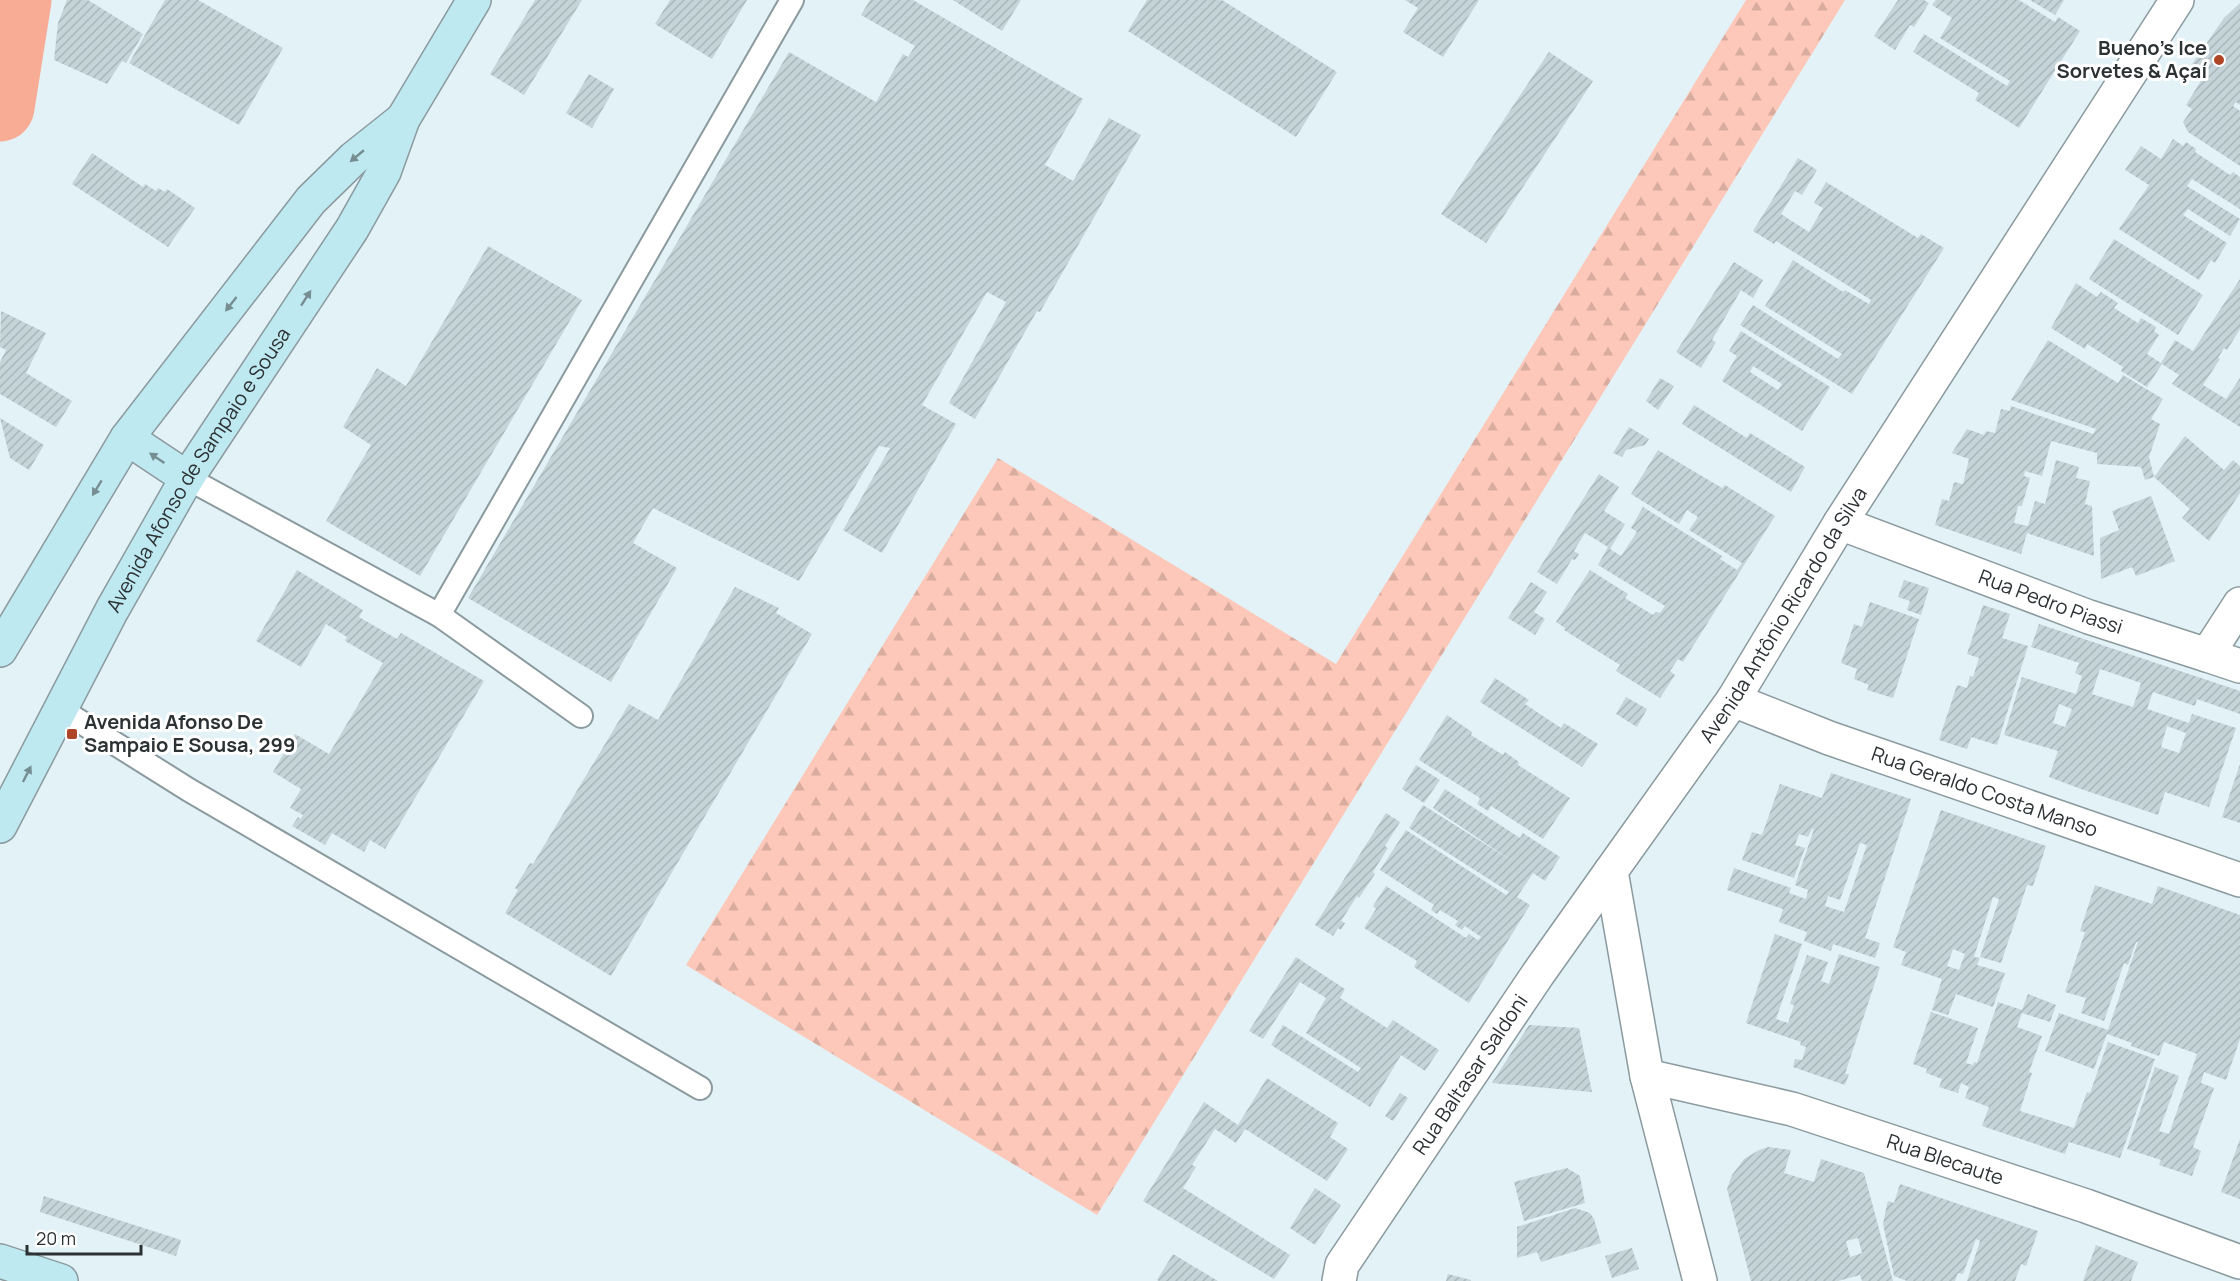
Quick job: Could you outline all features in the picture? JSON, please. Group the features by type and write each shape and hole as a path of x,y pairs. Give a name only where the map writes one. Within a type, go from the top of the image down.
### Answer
{"main road":[{"name":"Avenida Afonso de Sampaio e Sousa","path":"0,826 112,610 187,478 352,229 384,172 403,119 474,0"},
{"name":"Avenida Afonso de Sampaio e Sousa","path":"0,650 127,438 311,200 354,158 403,119"},
{"path":"127,438 187,478"},
{"path":"0,1261 61,1281"}],"street":[{"name":"Avenida Antônio Ricardo da Silva","path":"1611,871 1733,700 1840,523 2177,0"},
{"name":"Rua Pedro Piassi","path":"1840,523 2089,617 2240,666"},
{"path":"2207,655 2240,604"},
{"name":"Rua Geraldo Costa Manso","path":"1733,700 1829,738 2240,880"},
{"path":"1611,871 1647,1076 1700,1281"},
{"name":"Rua Baltasar Saldoni","path":"1339,1281 1342,1266 1538,974 1611,871"},
{"name":"Rua Blecaute","path":"1647,1076 1792,1109 2086,1206 2240,1262"}],"lane":[{"path":"439,615 792,0"},
{"path":"187,478 439,615 581,716"},
{"path":"60,709 189,790 700,1088"}],"green space":[{"path":"1746,0 1845,0 1097,1215 686,965 998,458 1336,664"}],"building":[{"path":"67,0 88,0 143,34 126,63 122,61 107,84 54,60 58,23"},
{"path":"165,0 198,0 283,48 239,125 129,63"},
{"path":"535,0 582,0 524,95 490,74"},
{"path":"670,0 747,0 712,59 655,24"},
{"path":"870,0 913,0 1083,99 1045,165 1073,181 1109,118 1141,135 1040,312 1037,311 975,419 949,403 1006,302 987,292 922,405 956,424 882,553 843,530 890,448 879,446 799,581 653,508 633,543 677,568 611,682 468,598 789,52 876,102 903,54 908,57 915,46 861,15"},
{"path":"953,0 1021,0 1002,31"},
{"path":"1147,0 1222,0 1337,72 1296,137 1128,31"},
{"path":"1405,0 1479,0 1443,57 1403,32 1418,8"},
{"path":"1898,0 1924,0 1929,3 1914,27 1910,25 1895,50 1874,36"},
{"path":"1936,0 2019,0 2055,22 2058,17 2080,31 2019,128 1975,100 1979,93 1913,52 1924,34 2007,86 2010,81 1940,38 1952,18 1932,5"},
{"path":"2030,0 2064,0 2055,15"},
{"path":"2240,3 2240,105 2236,102 2233,106 2240,111 2240,166 2188,132 2183,122 2192,109 2186,105 2202,79 2188,70 2224,18"},
{"path":"1549,52 1593,81 1486,243 1441,214"},
{"path":"589,74 614,89 592,128 566,113"},
{"path":"2173,139 2183,146 2186,142 2196,149 2195,152 2230,175 2233,172 2240,177 2240,209 2192,179 2187,186 2240,219 2230,236 2188,209 2183,215 2227,243 2215,263 2211,260 2199,280 2119,229 2149,185 2125,170 2141,146 2161,159"},
{"path":"92,153 143,187 145,184 156,191 158,188 165,192 167,189 195,208 168,247 72,184"},
{"path":"1798,158 1817,170 1802,195 1795,191 1781,214 1809,232 1823,208 1814,203 1826,182 1918,238 1921,234 1944,248 1852,394 1740,325 1753,305 1838,359 1842,354 1765,306 1793,260 1843,292 1845,290 1869,304 1871,300 1776,241 1774,244 1753,231"},
{"path":"2114,239 2203,295 2178,335 2089,279"},
{"path":"488,246 582,300 420,576 326,521 371,445 343,427 377,368 406,386"},
{"path":"1734,262 1763,280 1753,298 1741,290 1712,340 1716,342 1701,368 1676,352"},
{"path":"2240,279 2240,329 2227,350 2224,348 2218,358 2220,359 2203,385 2226,399 2240,378 2240,427 2172,384 2179,375 2162,364 2147,387 2121,371 2123,367 2087,344 2085,349 2051,328 2076,283 2097,297 2101,292 2118,303 2114,308 2138,323 2141,318 2156,327 2154,331 2159,335 2147,354 2161,363 2175,340 2193,351"},
{"path":"1,311 46,333 26,373 72,401 56,427 0,394 0,362 6,350 0,347"},
{"path":"1741,331 1830,387 1802,431 1722,381 1737,356 1729,351","holes":["1753,366 1782,384 1778,390 1750,372"]},
{"path":"2048,340 2118,383 2123,375 2163,399 2151,419 2160,424 2149,457 2154,477 2145,480 2141,467 2097,464 2097,453 2051,441 2042,476 2025,471 2024,476 2030,478 2022,506 2018,506 2014,523 2028,526 2035,501 2045,504 2056,460 2079,467 2076,478 2090,481 2085,504 2092,506 2094,556 2027,533 2021,554 1935,525 1942,499 1949,501 1954,482 1963,484 1969,459 1952,453 1967,429 1984,435 1986,431 1995,433 2001,409 2010,411 2011,406 2093,434 2096,429 2011,400"},
{"path":"1660,378 1674,386 1658,410 1646,401"},
{"path":"1694,405 1747,438 1750,433 1805,467 1791,492 1682,424"},
{"path":"0,418 44,445 29,470 10,458"},
{"path":"1629,427 1649,439 1645,445 1626,450 1622,457 1613,453"},
{"path":"2185,436 2224,470 2233,460 2240,466 2240,493 2209,541 2182,518 2190,509 2154,477"},
{"path":"1658,450 1722,488 1725,485 1775,516 1683,662 1678,659 1670,671 1675,675 1660,698 1616,671 1620,665 1564,630 1565,628 1556,622 1590,570 1628,594 1625,598 1653,615 1656,612 1660,613 1665,606 1598,565 1608,547 1585,533 1574,551 1579,554 1575,560 1572,559 1557,584 1537,572 1599,474 1619,487 1604,511 1625,524 1610,549 1621,556 1637,532 1631,528 1643,507 1722,556 1720,559 1737,570 1742,563 1689,530 1698,517 1687,510 1679,524 1631,494"},
{"path":"2151,496 2175,561 2136,576 2132,567 2101,579 2100,538 2119,530 2112,511"},
{"path":"297,570 363,610 359,617 397,639 401,633 484,681 385,849 370,840 364,852 332,833 325,845 292,826 298,817 301,819 303,815 290,808 301,789 273,772 295,734 329,754 383,663 345,641 347,637 326,624 301,667 256,641"},
{"path":"1904,580 1929,588 1921,615 1907,610 1910,601 1898,597"},
{"path":"1531,582 1547,592 1534,612 1545,619 1535,635 1508,618"},
{"path":"735,587 779,608 776,613 812,634 611,976 505,913 518,890 515,888 530,863 533,864 629,704 658,720"},
{"path":"1870,602 1919,619 1893,698 1867,690 1869,685 1854,679 1857,669 1841,663 1854,624 1862,627"},
{"path":"1983,605 2010,614 2002,638 2028,646 1997,745 1971,737 1967,749 1939,740 1957,685 1967,688 1970,676 1973,677 1979,658 1967,654"},
{"path":"2039,624 2240,691 2240,714 2197,699 2195,706 2153,692 2147,709 2189,723 2192,714 2236,728 2209,807 2165,792 2158,815 2049,777 2058,751 2004,735 2022,677 2076,694 2082,676 2075,673 2079,663 2031,647","holes":["2100,669 2141,683 2133,707 2092,694","2059,704 2072,709 2065,727 2053,723","2167,726 2186,733 2179,753 2161,747"]},
{"path":"1495,678 1529,700 1525,704 1561,728 1564,723 1598,744 1582,767 1480,702"},
{"path":"1626,697 1647,709 1637,727 1616,714"},
{"path":"1447,715 1472,732 1471,735 1503,755 1505,752 1519,762 1518,765 1570,798 1543,839 1491,806 1488,811 1477,804 1480,798 1419,760"},
{"path":"2240,764 2240,823 2222,817"},
{"path":"1416,765 1440,780 1424,803 1402,789"},
{"path":"1831,773 1911,799 1865,938 1880,943 1875,958 1833,944 1831,951 1804,941 1807,932 1779,922 1783,909 1727,890 1734,868 1791,888 1789,893 1806,899 1808,890 1795,885 1814,829 1808,837 1799,834 1795,845 1805,848 1794,878 1742,860 1752,832 1762,835 1780,784 1822,798","holes":["1860,843 1867,845 1844,912 1825,906 1828,896 1840,900"]},
{"path":"1445,789 1520,838 1523,833 1560,857 1545,881 1533,873 1517,897 1530,905 1469,1003 1414,967 1417,961 1364,928 1376,909 1373,906 1386,886 1466,938 1469,934 1478,940 1481,937 1465,926 1462,930 1455,925 1458,921 1440,910 1437,914 1431,910 1434,905 1380,870 1406,830 1506,895 1509,892 1409,828 1423,805 1512,861 1433,808"},
{"path":"1941,810 2046,846 2033,886 2027,885 2001,963 1980,957 1999,899 1993,897 1974,957 1980,958 1977,965 2005,973 1993,1007 1956,994 1948,1015 1932,1010 1942,979 1901,965 1906,952 1893,947","holes":["1953,949 1965,954 1959,970 1947,966"]},
{"path":"1386,813 1400,822 1385,846 1388,848 1373,872 1375,874 1341,921 1345,923 1341,930 1338,928 1333,936 1315,925"},
{"path":"2095,885 2152,904 2158,886 2240,915 2240,1039 2226,1080 2204,1072 2201,1083 2214,1088 2193,1147 2201,1151 2192,1176 2159,1165 2161,1160 2127,1149 2155,1067 2179,1076 2159,1131 2169,1134 2197,1054 2164,1042 2159,1056 2107,1034 2094,1069 2045,1051 2059,1013 2108,1030 2138,942 2136,942 2128,965 2124,963 2104,1021 2081,1013 2086,998 2065,992 2085,932 2080,931"},
{"path":"1775,934 1802,944 1776,1019 1788,1023 1794,1005 1790,1004 1807,955 1828,962 1821,981 1829,984 1839,954 1880,967 1845,1074 1849,1074 1845,1085 1793,1067 1795,1059 1802,1060 1806,1047 1800,1045 1801,1042 1746,1023"},
{"path":"1296,957 1345,989 1340,998 1387,1028 1393,1020 1439,1050 1425,1071 1401,1055 1370,1107 1271,1045 1283,1025 1358,1072 1361,1068 1306,1033 1326,998 1300,982 1263,1039 1249,1031"},
{"path":"2028,994 2056,1005 2050,1022 2022,1013 2017,1027 2042,1036 2029,1072 2032,1073 2020,1111 2074,1128 2087,1092 2090,1093 2108,1042 2155,1059 2120,1158 2069,1142 2065,1154 1982,1126 1989,1107 1965,1098 1969,1087 1961,1083 1958,1093 1939,1087 1942,1079 1926,1073 1927,1069 1913,1064 1931,1012 1978,1028 1966,1063 1973,1065 1974,1062 1977,1063 1998,1002 2022,1010"},
{"path":"1529,1025 1579,1028 1592,1092 1492,1083"},
{"path":"1267,1078 1338,1123 1330,1137 1348,1149 1327,1181 1245,1129 1236,1143 1215,1129 1192,1165 1196,1167 1183,1188 1290,1255 1274,1279 1143,1201 1204,1102 1238,1125"},
{"path":"1400,1093 1408,1098 1393,1121 1385,1116"},
{"path":"2240,1139 2240,1199 2221,1192"},
{"path":"1768,1147 1791,1150 1784,1173 1814,1182 1821,1159 1864,1173 1893,1281 1862,1281 1860,1275 1838,1281 1751,1281 1727,1189 1732,1175 1744,1159","holes":["1858,1238 1862,1253 1850,1257 1846,1241"]},
{"path":"1567,1168 1580,1176 1585,1203 1524,1221 1514,1182"},
{"path":"1900,1184 2038,1231 2026,1266 2021,1264 2015,1281 1967,1281 1980,1241 1976,1239 1963,1274 1958,1273 1955,1281 1907,1281 1894,1276 1883,1224 1888,1201 1894,1203"},
{"path":"1315,1188 1341,1205 1315,1245 1290,1228"},
{"path":"44,1196 181,1240 176,1256 40,1212"},
{"path":"1575,1208 1590,1213 1601,1243 1541,1262 1537,1252 1517,1258 1517,1227"},
{"path":"2096,1245 2138,1262 2131,1281 2083,1281"},
{"path":"1632,1248 1639,1269 1612,1278 1605,1256"},
{"path":"1173,1254 1218,1281 1157,1280"},
{"path":"1448,1274 1471,1280 1471,1281 1446,1281"}],"waterway":[{"path":"0,107 17,0"}],"place":[{"name":"Bueno's Ice Sorvetes & Açaí","path":"2219,60"},
{"name":"Avenida Afonso De Sampaio E Sousa, 299","path":"72,734"}]}
